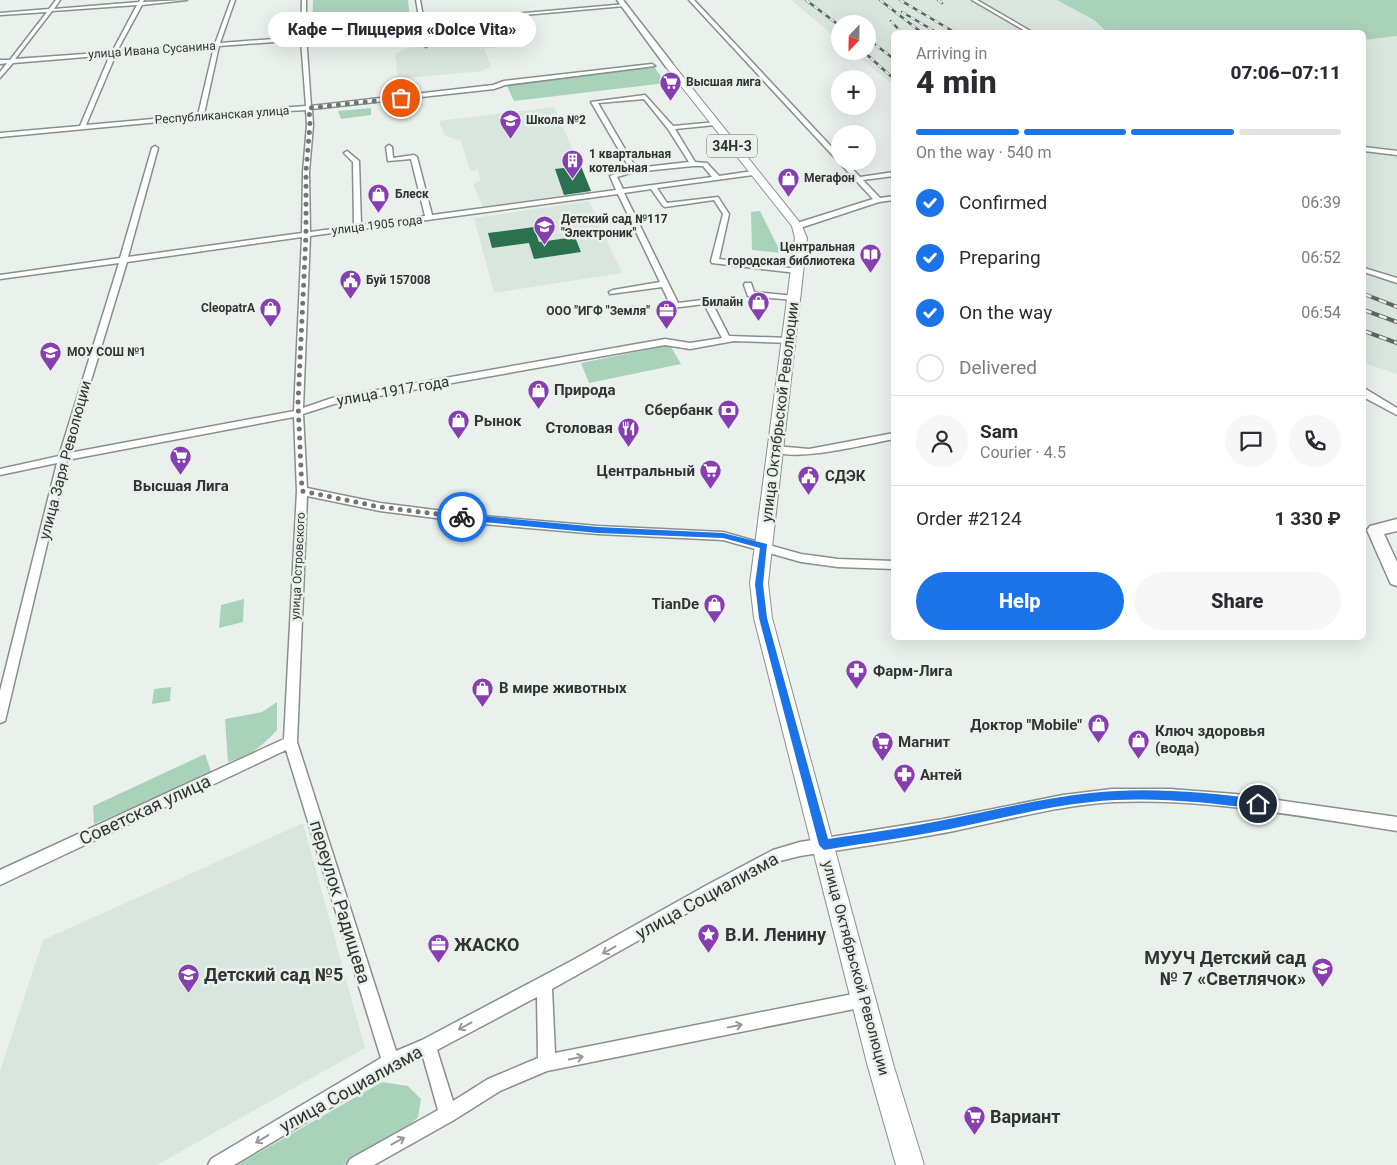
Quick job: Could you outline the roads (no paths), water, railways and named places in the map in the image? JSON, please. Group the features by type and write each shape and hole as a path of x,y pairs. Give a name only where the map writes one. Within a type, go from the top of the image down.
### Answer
{"main road":[{"name":"34Н-3","path":"669,65 797,226"},
{"name":"улица Октябрьской Революции","path":"797,226 801,238 759,584 763,618 824,845 863,1000 910,1165"}],"street":[{"path":"0,76 58,0"},
{"path":"0,14 185,0"},
{"path":"201,115 217,45 233,0"},
{"name":"улица Островского","path":"290,742 302,491 298,413 306,234 306,171 310,125 304,36 304,0"},
{"path":"418,0 420,24 426,45"},
{"path":"691,0 831,150"},
{"path":"974,0 1026,30"},
{"path":"82,127 114,52 140,2"},
{"name":"улица Ивана Сусанина","path":"0,62 217,45 622,3"},
{"name":"34Н-3","path":"622,3 669,65"},
{"name":"Республиканская улица","path":"0,135 201,115 309,108 494,87 504,83 652,66"},
{"path":"634,170 594,102 644,97 671,128 693,164"},
{"path":"671,128 715,123"},
{"path":"389,147 390,160 414,158 430,218"},
{"name":"улица Заря Революции","path":"0,717 63,458 124,259 154,148"},
{"path":"1366,149 1397,153"},
{"path":"348,153 356,161 358,227"},
{"path":"717,178 705,164 634,170 614,176 663,284 675,306 707,301 727,340"},
{"path":"850,170 878,200"},
{"name":"улица 1905 года","path":"0,276 753,172"},
{"path":"858,179 891,174"},
{"path":"653,186 665,205 716,198 726,214 715,261 797,271"},
{"path":"797,226 878,200 891,198"},
{"path":"1366,271 1397,281"},
{"path":"613,292 663,284"},
{"path":"748,285 751,294 794,298"},
{"name":"улица 1917 года","path":"0,472 298,413 332,401 664,342 690,346 727,340 789,341"},
{"path":"1366,394 1397,412"},
{"path":"776,449 810,452 891,437"},
{"path":"302,491 380,507 483,520 598,530 723,536 764,546 801,558 838,563 891,565"},
{"path":"1397,525 1369,530 1397,580"},
{"name":"Советская улица","path":"0,878 290,742"},
{"name":"переулок Радищева","path":"290,742 391,1062"},
{"name":"улица Социализма","path":"217,1165 391,1062 428,1046 579,966 712,890 778,856 824,845 943,826 1058,802 1092,797 1137,795 1206,797 1397,824"},
{"path":"544,984 547,1063"},
{"path":"356,1165 448,1114 494,1085 547,1063 863,1000"},
{"path":"428,1046 448,1114"}],"railway":[{"path":"806,0 831,19"},
{"path":"880,0 918,30"},
{"path":"900,0 951,30"},
{"path":"938,0 942,3"},
{"path":"902,12 933,30"},
{"path":"891,21 899,30"},
{"path":"876,45 891,57"},
{"path":"873,60 891,76"},
{"path":"1366,295 1397,307"},
{"path":"1366,311 1397,322"},
{"path":"1366,332 1397,343"}],"place":[{"name":"Кафе — Пиццерия «Dolce Vita»","path":"401,98"},
{"name":"Высшая лига","path":"670,101"},
{"name":"Школа №2","path":"510,139"},
{"name":"1 квартальная котельная","path":"573,180"},
{"name":"Мегафон","path":"788,197"},
{"name":"Блеск","path":"379,213"},
{"name":"Детский сад №117 \"Электроник\"","path":"545,245"},
{"name":"Центральная городская библиотека","path":"871,273"},
{"name":"Буй 157008","path":"350,299"},
{"name":"Билайн","path":"759,321"},
{"name":"CleopatrA","path":"271,327"},
{"name":"ООО \"ИГФ \"Земля\"","path":"666,330"},
{"name":"МОУ СОШ №1","path":"51,371"},
{"name":"Природа","path":"538,409"},
{"name":"Сбербанк","path":"729,429"},
{"name":"Рынок","path":"458,440"},
{"name":"Столовая","path":"629,447"},
{"name":"Высшая Лига","path":"181,476"},
{"name":"Центральный","path":"711,490"},
{"name":"СДЭК","path":"809,495"},
{"name":"TianDe","path":"715,623"},
{"name":"Фарм-Лига","path":"857,690"},
{"name":"В мире животных","path":"483,707"},
{"name":"Доктор \"Mobile\"","path":"1098,744"},
{"name":"Ключ здоровья (вода)","path":"1139,759"},
{"name":"Магнит","path":"882,761"},
{"name":"Антей","path":"904,794"},
{"name":"В.И. Ленину","path":"709,954"},
{"name":"ЖАСКО","path":"438,964"},
{"name":"МУУЧ Детский сад № 7 «Светлячок»","path":"1322,987"},
{"name":"Детский сад №5","path":"188,994"},
{"name":"Вариант","path":"974,1136"}]}
